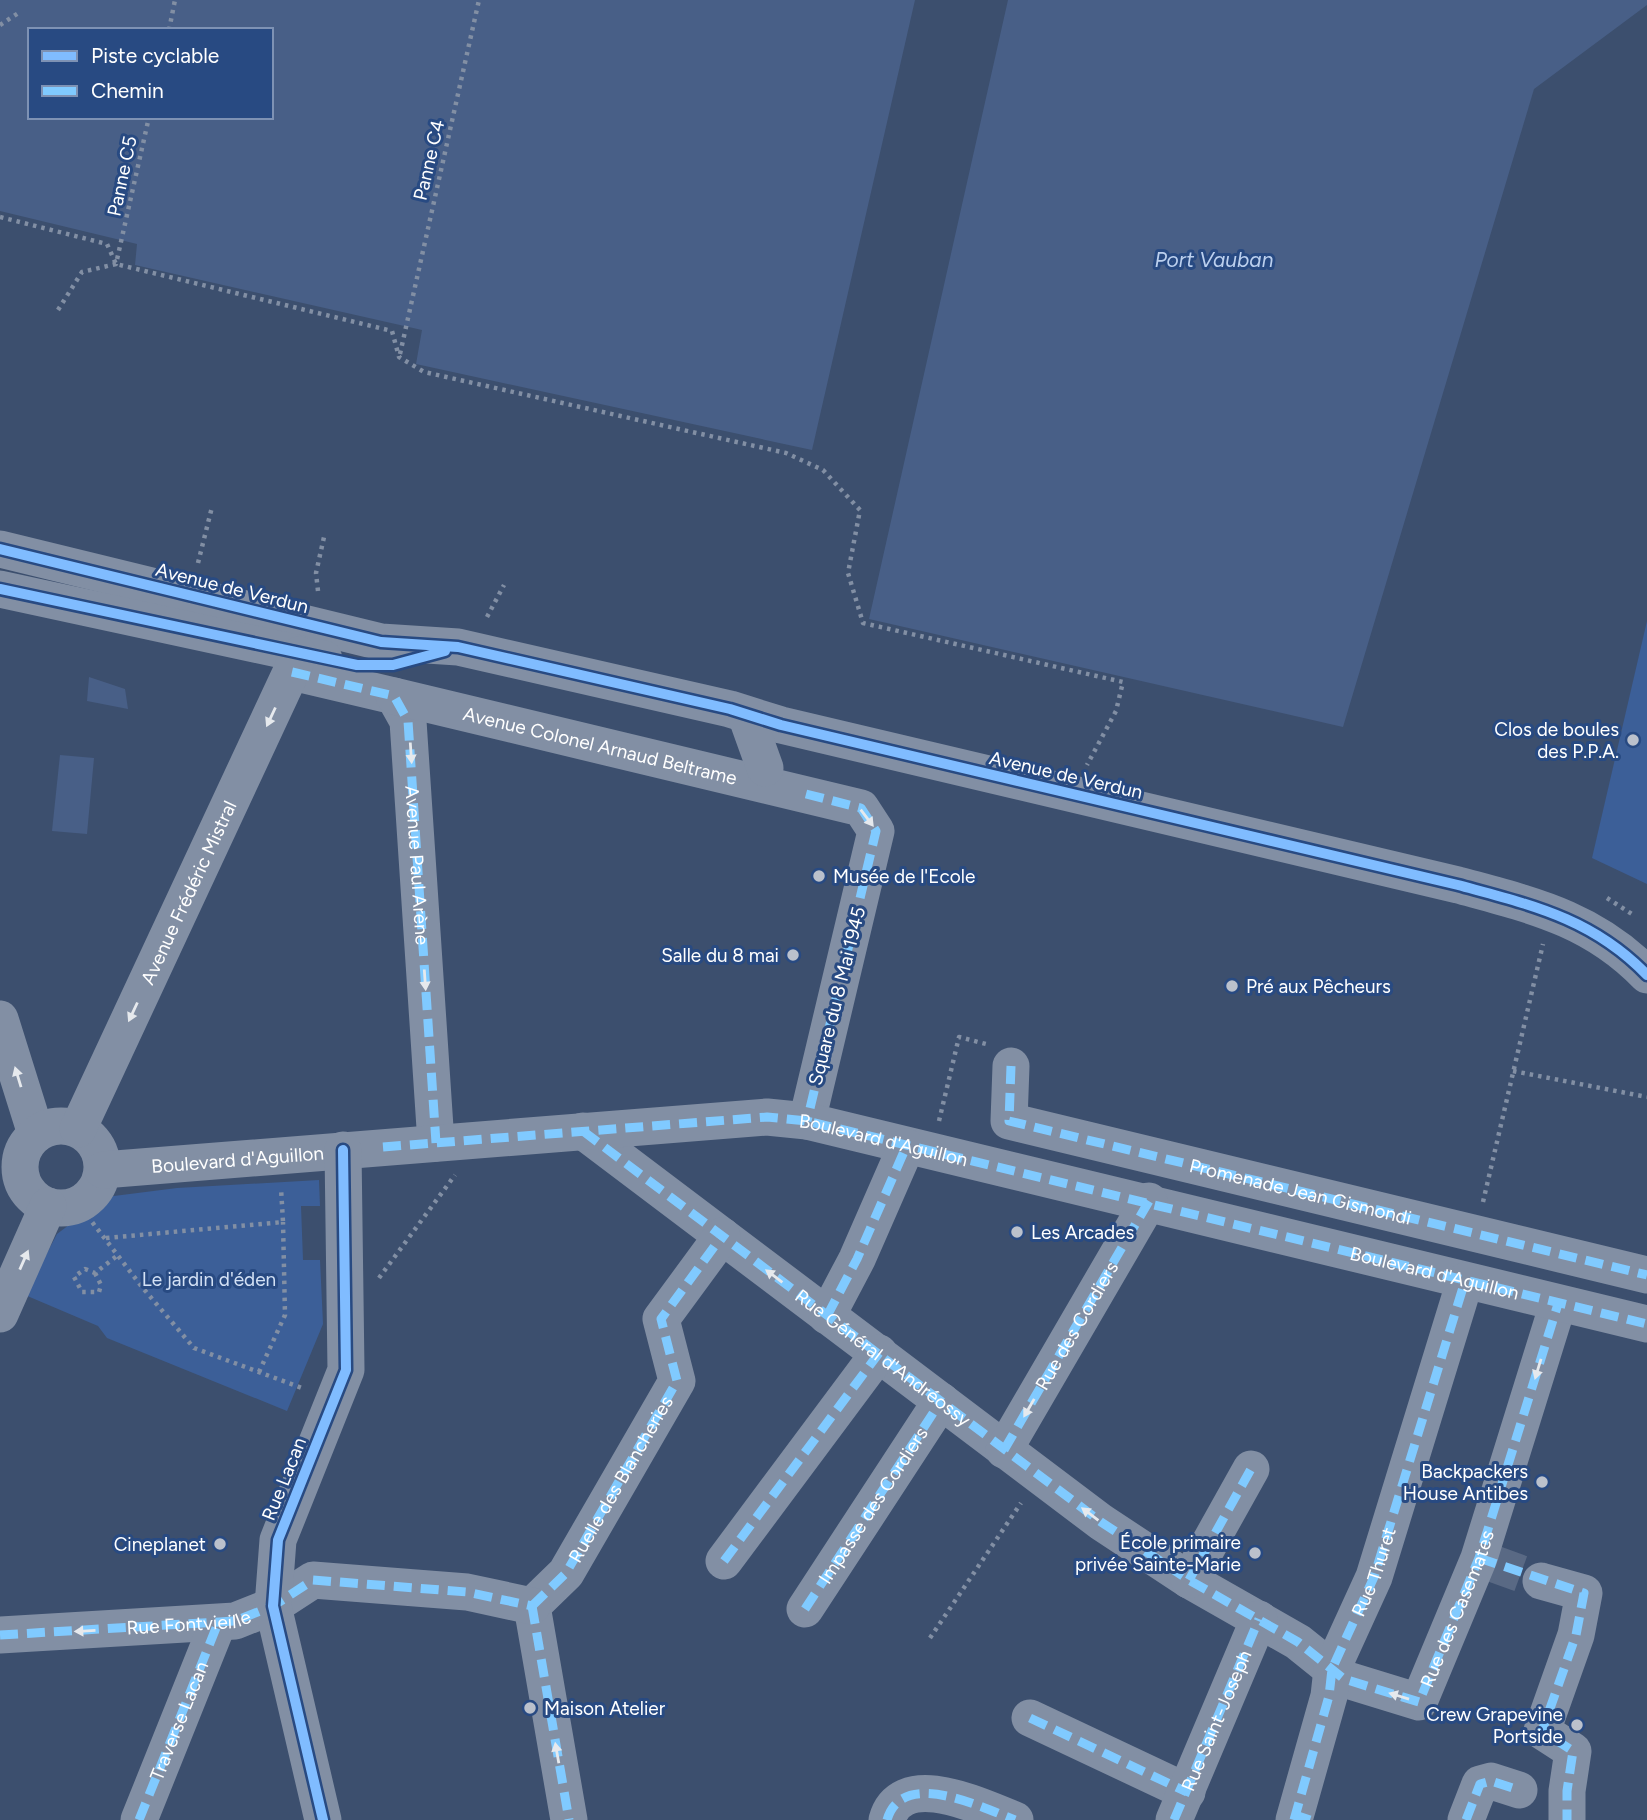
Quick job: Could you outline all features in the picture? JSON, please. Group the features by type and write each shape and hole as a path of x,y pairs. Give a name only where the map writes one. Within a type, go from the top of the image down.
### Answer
{"street":[{"name":"Avenue de Verdun","path":"0,549 381,642 458,648 1419,876 1549,910 1597,933 1647,975"},
{"name":"Avenue de Verdun","path":"0,590 296,664 376,666 458,648"},
{"path":"296,664 394,696"},
{"name":"Avenue Frédéric Mistral","path":"78,1129 296,664"},
{"name":"Avenue Colonel Arnaud Beltrame","path":"394,696 806,793"},
{"name":"Avenue Paul Arène","path":"394,696 408,720 436,1143"},
{"name":"Avenue Colonel Arnaud Beltrame","path":"746,715 765,768"},
{"name":"Square du 8 Mai 1945","path":"806,793 861,808 876,831 807,1121"},
{"path":"0,1019 36,1134"},
{"name":"Promenade Jean Gismondi","path":"1001,1056 1009,1121 1647,1275"},
{"name":"Boulevard d'Aguillon","path":"103,1170 767,1117 807,1121 1149,1201 1647,1324"},
{"path":"57,1126 78,1129 96,1145 103,1170 92,1195 77,1205 62,1208 38,1195 21,1158 26,1145 36,1134 57,1126"},
{"name":"Rue Général d'Andréossy","path":"583,1131 1101,1522 1189,1580 1298,1642 1332,1669"},
{"path":"827,1316 918,1149"},
{"name":"Rue Lacan","path":"323,1820 273,1606 278,1540 346,1370 342,1150"},
{"path":"0,1314 38,1195"},
{"name":"Rue des Cordiers","path":"1004,1450 1149,1201"},
{"name":"Ruelle des Blancheries","path":"532,1606 566,1573 677,1381 661,1319 722,1236"},
{"name":"Rue Thuret","path":"1300,1818 1329,1696 1332,1669 1374,1577 1465,1281"},
{"name":"Rue des Casemates","path":"1332,1669 1344,1679 1419,1702 1482,1560 1559,1304"},
{"path":"724,1561 879,1353"},
{"name":"Impasse des Cordiers","path":"805,1609 942,1401"},
{"path":"1189,1580 1251,1469"},
{"name":"Rue Fontvieille","path":"0,1635 235,1621 273,1606 313,1580 467,1592 532,1606"},
{"path":"1541,1581 1584,1593 1576,1635 1542,1731 1573,1751 1567,1791 1567,1820"},
{"path":"532,1606 569,1820"},
{"name":"Rue Saint-Joseph","path":"1181,1806 1259,1619"},
{"name":"Traverse Lacan","path":"139,1820 218,1623"},
{"path":"1030,1717 1181,1806"},
{"path":"1466,1820 1480,1784 1491,1781 1519,1790"},
{"path":"887,1820 889,1812 906,1798 929,1791 1014,1820"}],"path":[{"path":"169,28 176,0"},
{"path":"0,25 20,12"},
{"path":"0,217 107,244 116,264"},
{"path":"58,310 82,272 116,264 392,331 399,357 424,372 786,453 823,470 860,510 848,573 863,623 1123,682 1116,711 1087,764"},
{"path":"198,563 212,507"},
{"path":"323,600 319,594 316,573 324,537"},
{"path":"1483,1203 1549,910"},
{"path":"918,1149 959,1037 1001,1056"},
{"path":"1513,1071 1647,1097"},
{"path":"377,1280 453,1177 492,1138"},
{"path":"260,1372 285,1315 281,1182"},
{"path":"38,1195 105,1238 194,1348 335,1399"},
{"path":"105,1238 283,1222"},
{"path":"95,1273 118,1255"},
{"path":"85,1269 95,1273 101,1285 99,1292 82,1292 74,1277 85,1269"},
{"path":"930,1638 1039,1476"}],"green space":[{"name":"Clos de boules des P.P.A.","path":"1647,621 1647,884 1592,858"},
{"name":"Le jardin d'éden","path":"319,1180 320,1206 301,1206 303,1260 320,1260 323,1324 287,1411 107,1338 98,1326 25,1295 57,1234 106,1197 177,1188"}],"water":[{"path":"0,0 915,0 812,450 416,364 422,330 135,265 137,244 0,211"},
{"name":"Port Vauban","path":"1008,0 1647,0 1647,5 1534,89 1343,727 869,619"},
{"path":"89,677 125,689 128,709 87,701"},
{"path":"60,755 94,758 87,834 52,831"}],"tunnel":[{"path":"1486,1561 1541,1581"}],"marked path":[{"path":"292,672 394,696 408,721 436,1143"},
{"path":"806,794 861,808 876,831 807,1121"},
{"path":"1011,1066 1009,1121 1647,1275"},
{"path":"383,1147 767,1117 807,1121 1647,1324"},
{"path":"583,1131 1101,1522 1189,1580 1298,1642 1344,1679 1419,1702 1479,1558 1558,1304"},
{"path":"827,1316 857,1259 906,1147"},
{"path":"1004,1450 1149,1201"},
{"path":"532,1606 566,1573 677,1381 661,1319 722,1236"},
{"path":"1294,1820 1329,1696 1332,1669 1374,1577 1465,1281"},
{"path":"724,1561 879,1353"},
{"path":"805,1609 941,1401"},
{"path":"1189,1580 1251,1469"},
{"path":"1479,1558 1584,1593 1576,1635 1542,1731 1573,1751 1567,1791 1567,1820"},
{"path":"0,1635 235,1621 273,1606 313,1580 467,1592 532,1606"},
{"path":"532,1606 569,1820"},
{"path":"1174,1820 1259,1619"},
{"path":"139,1820 218,1623"},
{"path":"1030,1718 1187,1792"},
{"path":"1466,1820 1480,1784 1491,1781 1519,1790"},
{"path":"887,1820 895,1804 909,1796 926,1794 964,1801 1015,1820"},
{"path":"1295,1815 1310,1820"}],"cycle path":[{"path":"0,549 381,642 458,647 730,709 781,725 1458,885 1511,899 1559,916 1605,940 1647,975"},
{"path":"0,589 357,665 393,665 445,651"},
{"path":"323,1820 273,1606 278,1540 346,1370 343,1150"}],"place":[{"name":"Clos de boules des P.P.A.","path":"1633,740"},
{"name":"Musée de l'Ecole","path":"819,876"},
{"name":"Salle du 8 mai","path":"793,955"},
{"name":"Pré aux Pêcheurs","path":"1232,986"},
{"name":"Les Arcades","path":"1017,1232"},
{"name":"Backpackers House Antibes","path":"1542,1482"},
{"name":"Cineplanet","path":"220,1544"},
{"name":"École primaire privée Sainte-Marie","path":"1255,1553"},
{"name":"Maison Atelier","path":"530,1708"},
{"name":"Crew Grapevine Portside","path":"1577,1725"}]}
